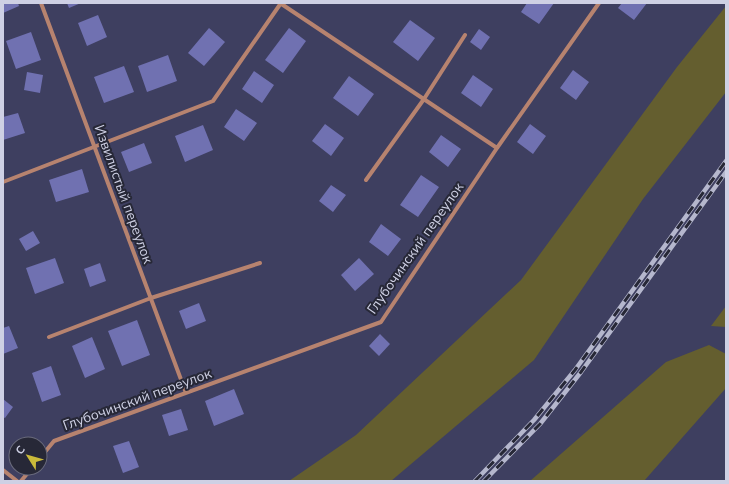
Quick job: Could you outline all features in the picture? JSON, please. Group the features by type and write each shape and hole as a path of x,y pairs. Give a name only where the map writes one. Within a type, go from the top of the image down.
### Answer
{"street":[{"name":"Извилистый переулок","path":"41,3 186,393"},
{"path":"3,182 213,101 281,3 497,148"},
{"name":"Глубочинский переулок","path":"48,449 54,442 381,322 497,148 599,3"},
{"path":"366,180 424,98 465,35"},
{"path":"49,337 151,298 260,263"},
{"path":"3,470 17,481"}],"shaded area":[{"path":"726,6 726,92 643,199 534,360 391,481 289,481 356,435 521,280 677,67"},
{"path":"726,306 726,327 711,326"},
{"path":"709,345 726,354 726,388 644,481 530,481 666,362"}],"building":[{"path":"3,3 18,3 19,6 3,13"},
{"path":"67,3 81,3 69,8"},
{"path":"527,3 554,3 539,24 521,12"},
{"path":"622,3 647,3 634,20 618,8"},
{"path":"98,15 107,37 87,46 78,23"},
{"path":"410,20 435,38 418,61 393,42"},
{"path":"209,28 225,42 204,66 188,53"},
{"path":"289,28 306,41 283,73 265,60"},
{"path":"479,29 490,37 481,50 470,42"},
{"path":"31,32 41,60 16,69 6,41"},
{"path":"168,55 177,81 147,92 138,66"},
{"path":"124,66 134,92 104,103 94,77"},
{"path":"573,70 589,82 576,100 560,88"},
{"path":"254,71 274,85 262,103 242,89"},
{"path":"27,72 43,75 40,93 24,90"},
{"path":"473,75 493,89 481,107 461,93"},
{"path":"349,76 374,94 358,116 333,98"},
{"path":"236,109 257,123 244,141 224,127"},
{"path":"18,113 25,133 3,140 3,117"},
{"path":"325,124 344,138 331,156 312,141"},
{"path":"530,124 546,136 533,154 517,142"},
{"path":"203,125 213,150 185,162 175,136"},
{"path":"441,135 461,149 448,167 429,152"},
{"path":"144,143 152,163 129,172 121,152"},
{"path":"82,169 89,192 56,202 49,180"},
{"path":"421,175 439,187 418,217 400,205"},
{"path":"331,185 346,195 333,212 319,201"},
{"path":"381,224 401,239 388,256 369,242"},
{"path":"33,231 40,243 26,251 19,239"},
{"path":"55,258 64,283 35,294 26,268"},
{"path":"359,258 374,274 355,291 341,275"},
{"path":"100,263 106,281 90,287 84,269"},
{"path":"199,303 206,321 186,329 179,311"},
{"path":"137,320 150,355 122,366 108,331"},
{"path":"9,326 18,348 3,354 3,328"},
{"path":"380,334 390,344 379,356 369,346"},
{"path":"92,337 105,369 85,378 72,346"},
{"path":"51,366 61,395 42,402 32,373"},
{"path":"234,389 244,414 214,426 205,401"},
{"path":"3,399 13,407 5,418 3,417"},
{"path":"181,409 188,430 169,436 162,415"},
{"path":"129,441 139,467 123,473 113,446"}],"railway":[{"path":"475,481 534,420 575,370 726,161"},
{"path":"484,481 540,424 581,372 726,172"}]}
